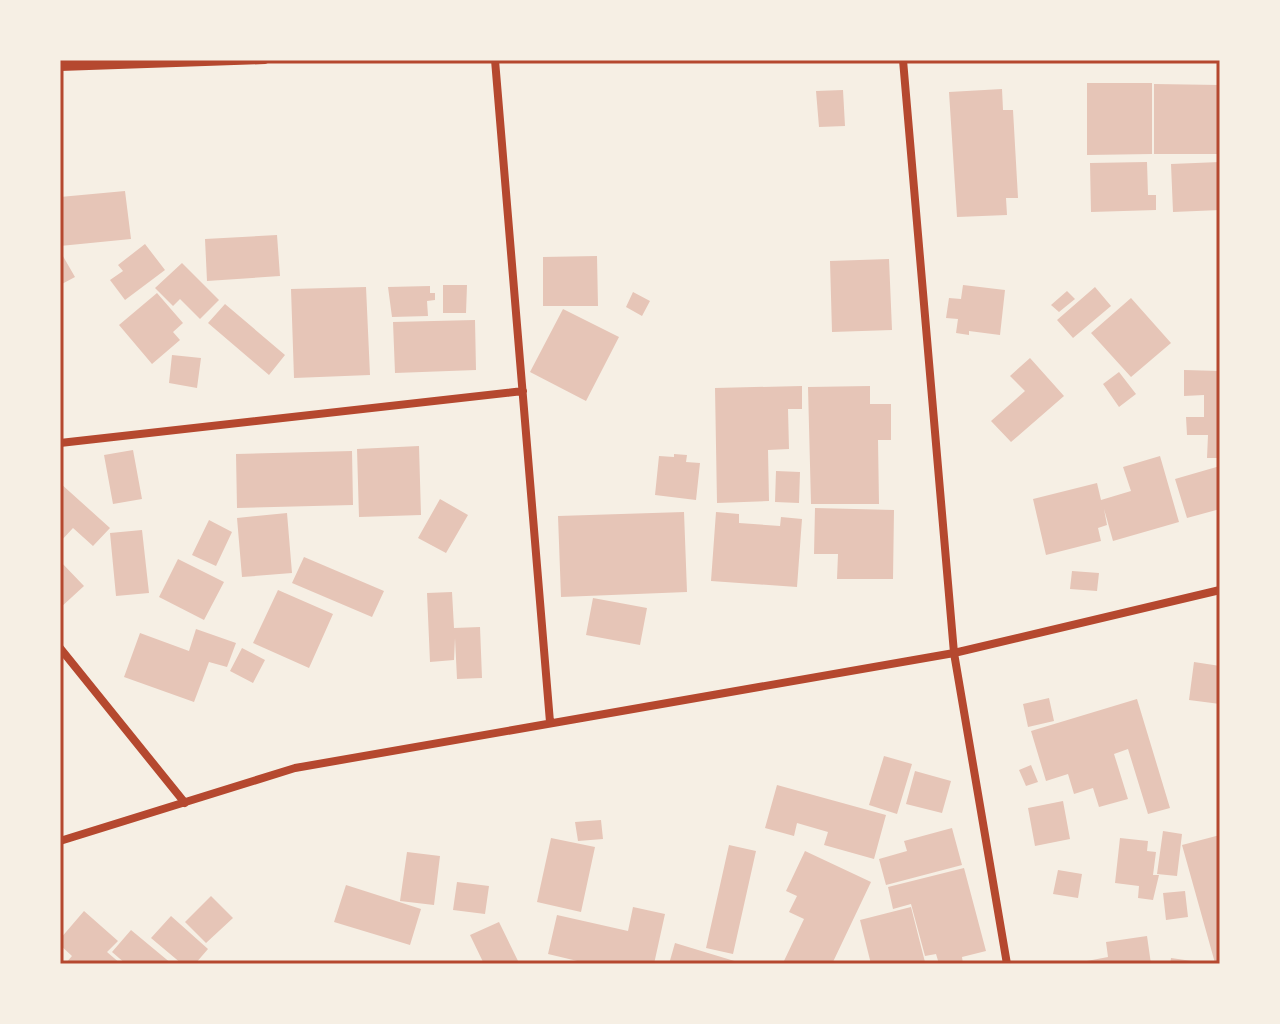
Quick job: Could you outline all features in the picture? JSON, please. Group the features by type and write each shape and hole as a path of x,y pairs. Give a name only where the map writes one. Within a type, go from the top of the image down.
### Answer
{"street":[{"path":"60,67 265,60"},
{"path":"495,60 550,722"},
{"path":"903,60 954,653 1007,964"},
{"path":"60,443 523,391"},
{"path":"60,841 295,768 954,653 1220,590"},
{"path":"60,648 185,803"}],"building":[{"path":"1087,83 1152,83 1152,154 1087,155"},
{"path":"1154,84 1220,85 1220,154 1154,154"},
{"path":"1002,89 1003,110 1013,110 1018,198 1006,198 1007,215 957,217 949,92"},
{"path":"843,90 845,126 819,127 816,91"},
{"path":"1147,162 1148,195 1156,195 1156,210 1091,212 1090,163"},
{"path":"1220,162 1220,210 1173,212 1171,164"},
{"path":"125,191 131,239 60,246 60,197"},
{"path":"277,235 280,276 207,281 205,239"},
{"path":"145,244 165,270 125,300 110,280 123,271 118,265"},
{"path":"60,251 75,277 60,285"},
{"path":"597,256 598,306 543,306 543,257"},
{"path":"889,259 892,330 832,332 830,261"},
{"path":"182,263 219,300 200,319 180,299 173,306 155,288"},
{"path":"443,285 467,285 466,313 443,313"},
{"path":"963,285 1005,290 1000,335 969,331 969,335 956,333 958,319 946,318 949,298 961,299"},
{"path":"430,286 435,300 427,301 428,316 392,317 388,287"},
{"path":"366,287 370,375 294,378 291,289"},
{"path":"1095,287 1111,306 1073,338 1057,320"},
{"path":"1067,291 1075,299 1059,312 1051,305"},
{"path":"633,292 650,301 642,316 626,307"},
{"path":"157,293 183,323 173,332 180,340 152,364 119,325"},
{"path":"1131,298 1171,343 1131,377 1091,333"},
{"path":"225,304 285,355 269,375 208,323"},
{"path":"563,309 619,337 586,401 530,372"},
{"path":"475,320 476,370 395,373 393,322"},
{"path":"172,355 201,358 197,388 169,383"},
{"path":"1030,358 1064,396 1011,442 991,421 1025,391 1010,376"},
{"path":"1184,370 1220,371 1220,458 1207,458 1208,435 1187,435 1186,417 1204,417 1204,395 1184,396"},
{"path":"1119,372 1136,394 1119,407 1103,384"},
{"path":"802,386 802,409 788,409 789,449 768,450 769,501 717,503 715,388"},
{"path":"870,386 870,404 891,404 891,440 878,440 879,504 811,504 808,387"},
{"path":"419,446 421,515 359,517 357,449"},
{"path":"133,450 142,499 113,504 104,455"},
{"path":"352,451 353,505 237,508 236,454"},
{"path":"674,454 687,455 686,462 700,463 696,500 655,495 659,456 674,457"},
{"path":"1160,456 1179,522 1113,541 1104,509 1107,525 1098,528 1101,541 1046,555 1033,499 1097,483 1101,500 1131,491 1123,467"},
{"path":"1220,466 1220,509 1187,518 1175,479"},
{"path":"776,471 800,472 799,503 775,502"},
{"path":"60,483 110,528 93,546 73,528 60,542"},
{"path":"440,499 468,515 446,553 418,538"},
{"path":"815,508 894,510 893,579 837,579 838,554 814,554"},
{"path":"684,512 687,592 561,597 558,516"},
{"path":"716,512 739,514 739,523 780,526 781,517 802,519 797,587 711,581"},
{"path":"287,513 292,573 242,577 237,518"},
{"path":"209,520 232,532 216,566 192,555"},
{"path":"142,530 149,593 116,596 110,533"},
{"path":"304,557 384,591 372,617 292,583"},
{"path":"178,559 224,582 204,620 159,597"},
{"path":"60,561 84,586 60,608"},
{"path":"1072,571 1099,573 1097,591 1070,589"},
{"path":"278,590 333,614 309,668 253,643"},
{"path":"452,592 454,628 480,627 482,678 457,679 455,638 454,660 430,662 427,593"},
{"path":"593,598 647,608 640,645 586,635"},
{"path":"196,629 236,643 227,667 209,662 194,702 124,677 140,633 189,651"},
{"path":"242,648 265,660 253,683 230,671"},
{"path":"1194,662 1220,666 1220,704 1189,700"},
{"path":"1049,698 1054,721 1028,727 1023,704"},
{"path":"1137,699 1170,808 1148,814 1128,749 1114,754 1128,799 1099,807 1093,788 1074,794 1068,774 1046,781 1031,731"},
{"path":"884,756 912,764 897,814 869,805"},
{"path":"1031,765 1038,782 1026,786 1019,770"},
{"path":"915,771 951,781 942,813 906,804"},
{"path":"777,785 886,815 874,859 824,845 828,832 797,823 794,836 765,828"},
{"path":"1063,801 1070,839 1035,846 1028,808"},
{"path":"601,820 603,839 578,841 575,822"},
{"path":"952,828 962,865 886,885 879,859 907,851 904,841"},
{"path":"1163,831 1182,834 1177,876 1157,874"},
{"path":"1220,835 1220,961 1215,963 1182,845"},
{"path":"551,838 595,847 581,912 537,902"},
{"path":"1120,838 1148,841 1147,851 1156,852 1153,875 1159,875 1153,900 1138,898 1139,886 1115,883"},
{"path":"729,845 756,851 733,954 706,948"},
{"path":"805,851 871,882 832,964 783,963 804,919 789,912 797,896 786,891"},
{"path":"407,852 440,856 434,905 400,901"},
{"path":"964,868 986,951 962,957 963,964 939,964 936,954 925,956 911,904 893,909 888,887"},
{"path":"1058,870 1082,874 1078,898 1053,894"},
{"path":"457,882 489,886 485,914 453,910"},
{"path":"346,885 421,909 410,945 334,922"},
{"path":"1185,891 1188,917 1166,920 1163,893"},
{"path":"211,896 233,918 206,943 185,922"},
{"path":"633,907 665,914 654,964 590,964 548,954 557,915 628,931"},
{"path":"911,907 925,962 871,964 860,920"},
{"path":"84,911 118,941 107,952 121,964 65,964 72,956 60,945 60,939"},
{"path":"171,916 208,949 195,964 182,964 151,938"},
{"path":"499,922 517,964 484,964 470,935"},
{"path":"131,930 172,964 126,964 112,952"},
{"path":"1147,936 1151,964 1071,964 1108,957 1106,942"},
{"path":"675,943 741,963 741,964 669,964"},
{"path":"1171,958 1199,962 1199,964 1170,964"}]}
